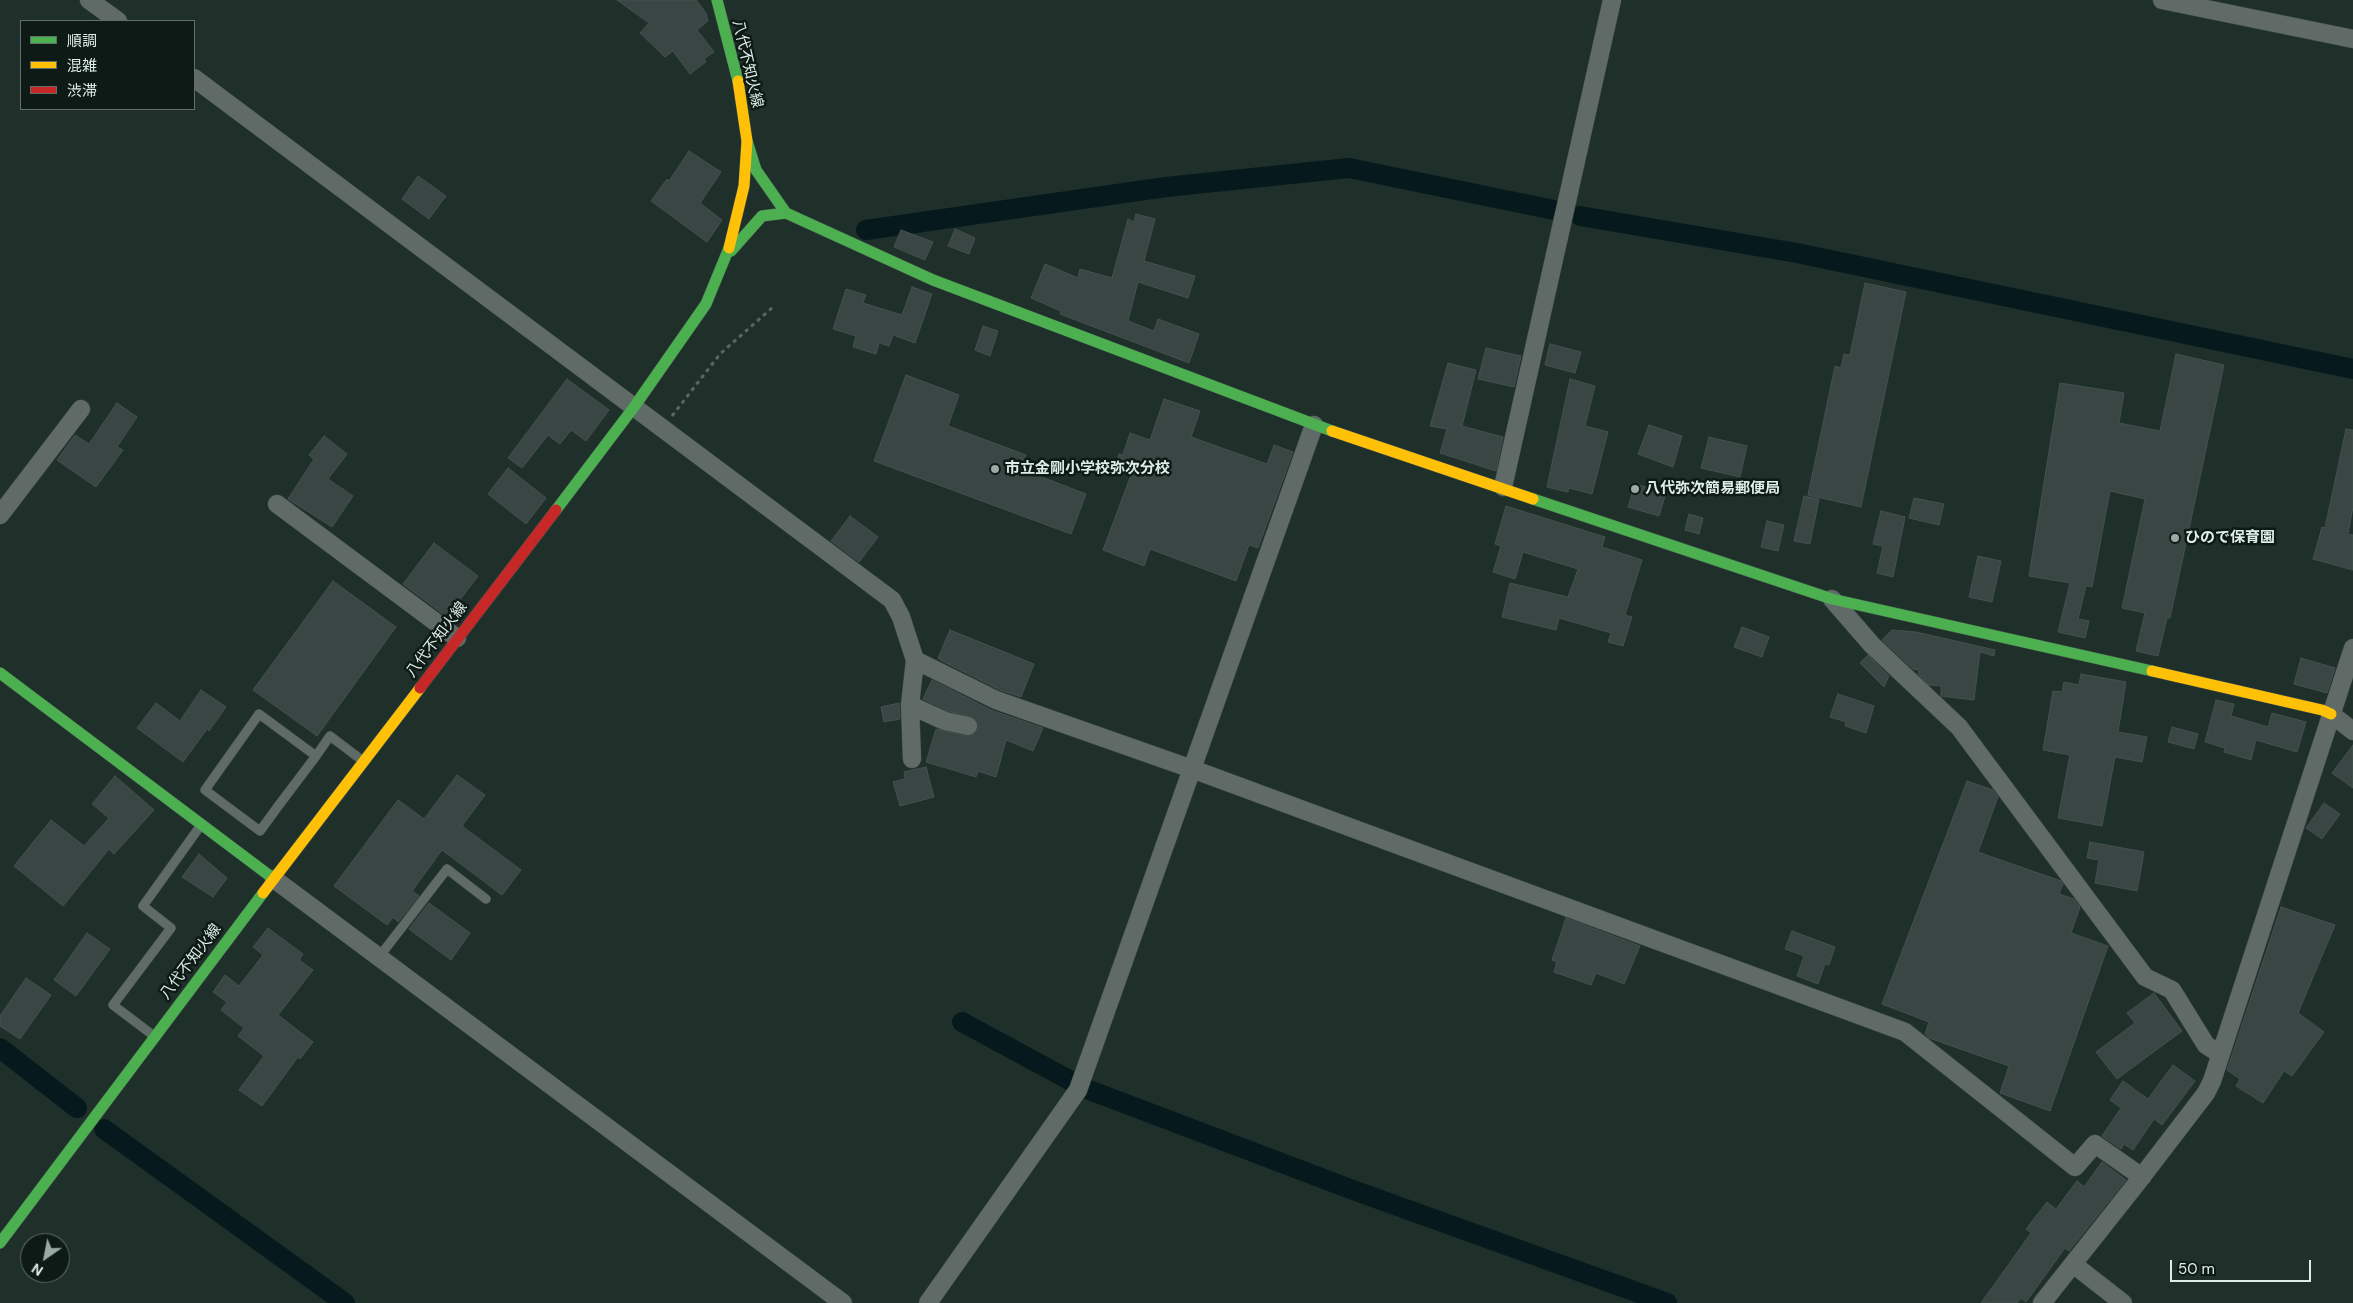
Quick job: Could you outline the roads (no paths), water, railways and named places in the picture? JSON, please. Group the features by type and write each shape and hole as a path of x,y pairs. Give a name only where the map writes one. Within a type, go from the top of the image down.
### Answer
{"street":[{"path":"89,0 117,20"},
{"name":"八代不知火線","path":"0,1242 154,1036 634,407 706,304 727,257 744,186 746,141 742,95 717,0"},
{"path":"1503,487 1612,0"},
{"path":"2162,0 2353,39"},
{"path":"195,79 892,600 901,617 915,660 910,705 912,759"},
{"path":"746,141 756,170 786,213 933,280 1314,425 1832,599 2313,708 2332,714 2353,731"},
{"path":"727,257 762,216 786,213"},
{"path":"0,515 81,409"},
{"path":"928,1303 1078,1090 1314,425"},
{"path":"277,504 457,638"},
{"path":"1832,599 1872,645 1959,727 2145,977 2172,990 2206,1044 2220,1054"},
{"path":"2042,1303 2206,1093 2353,648"},
{"path":"915,660 996,700 1192,769 1905,1032 2075,1167 2095,1144 2142,1177"},
{"path":"0,673 843,1303"},
{"path":"910,705 945,721 968,726"},
{"path":"2074,1264 2123,1303"}],"lane":[{"path":"316,756 259,714 205,790 260,831 316,756 330,736 363,761"},
{"path":"154,1036 112,1005 172,928 143,906 201,824"},
{"path":"379,957 447,869 486,899"}],"waterway":[{"path":"866,230 1166,187 1349,168 1554,210"},
{"path":"1580,216 1797,253 2353,369"},
{"path":"962,1022 1084,1088 1353,1190 1667,1303"},
{"path":"0,1048 77,1108"},
{"path":"104,1129 345,1303"}],"place":[{"name":"市立金剛小学校弥次分校","path":"995,469"},
{"name":"八代弥次簡易郵便局","path":"1635,489"},
{"name":"ひので保育園","path":"2175,538"}]}
